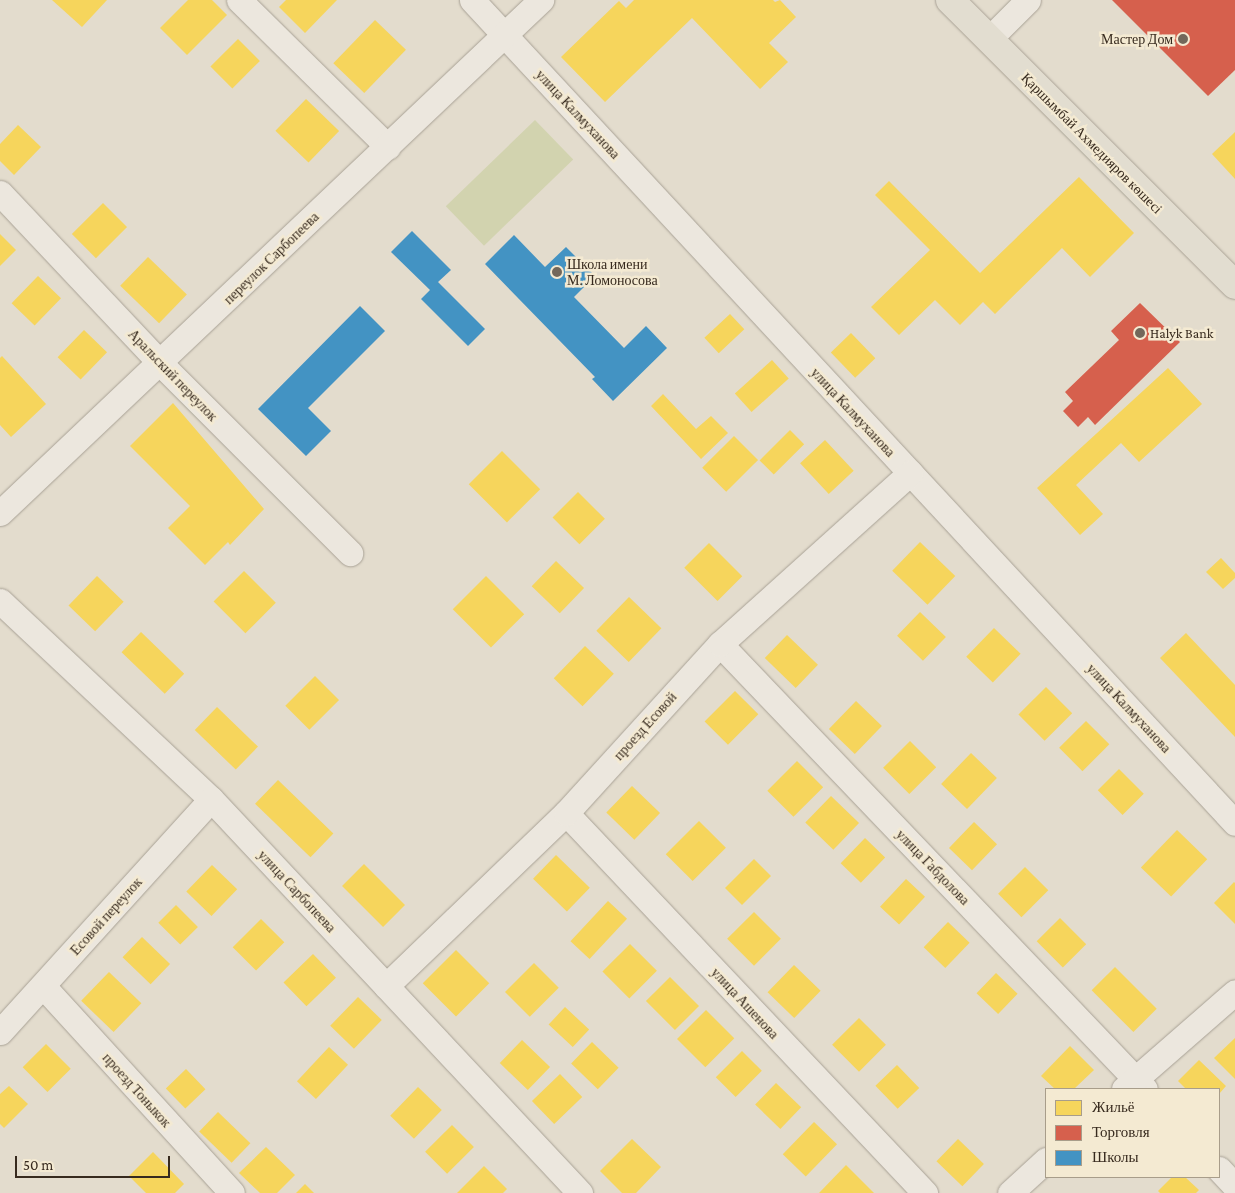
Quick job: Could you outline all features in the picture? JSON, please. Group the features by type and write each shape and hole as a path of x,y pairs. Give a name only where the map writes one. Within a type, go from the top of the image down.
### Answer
{"main road":[{"name":"Қаршымбай Ахмедияров көшесі","path":"950,0 1235,285"}],"street":[{"path":"238,0 388,147"},
{"name":"улица Калмуханова","path":"472,0 1235,823"},
{"name":"переулок Сарбопеева","path":"0,513 541,0"},
{"path":"989,39 1028,0"},
{"name":"Аральский переулок","path":"0,193 160,363 350,553"},
{"name":"проезд Есовой","path":"386,986 566,813 720,644 910,473"},
{"name":"улица Сарбопеева","path":"0,601 211,799 580,1193"},
{"name":"улица Габдолова","path":"720,644 1135,1086"},
{"name":"Есовой переулок","path":"0,1032 211,799"},
{"name":"улица Ашенова","path":"566,813 925,1193"},
{"name":"проезд Тоныкок","path":"43,986 232,1193"},
{"path":"1135,1086 1235,992"},
{"path":"1010,1193 1045,1161"},
{"path":"1220,1170 1235,1186"}],"green space":[{"path":"535,120 573,160 484,246 446,206"}],"building: Жильё":[{"path":"52,0 107,0 82,27"},
{"path":"188,0 212,0 227,15 187,55 160,28"},
{"path":"286,0 337,0 305,33 279,7"},
{"path":"634,0 773,0 775,2 780,0 796,17 769,43 788,62 760,89 692,18 605,102 561,57 619,1 626,8"},
{"path":"375,20 406,50 364,93 333,63"},
{"path":"238,39 260,61 232,88 210,67"},
{"path":"306,99 339,131 309,163 275,131"},
{"path":"18,125 41,147 14,175 0,161 0,144"},
{"path":"1235,132 1235,179 1212,154"},
{"path":"1079,177 1134,233 1090,277 1062,248 995,314 983,302 960,325 935,300 899,335 871,307 930,250 875,195 889,181 980,273"},
{"path":"103,203 127,227 96,258 72,234"},
{"path":"0,234 16,250 0,266"},
{"path":"148,257 187,295 159,323 120,286"},
{"path":"38,276 61,298 35,326 12,303"},
{"path":"730,314 744,329 719,353 704,338"},
{"path":"84,330 107,352 81,380 58,357"},
{"path":"851,333 875,358 855,378 831,352"},
{"path":"2,356 46,404 11,437 0,425 0,358"},
{"path":"772,360 789,379 752,412 735,393"},
{"path":"1168,368 1202,404 1139,462 1121,443 1076,485 1103,514 1080,535 1037,488"},
{"path":"663,394 696,429 711,416 728,433 701,459 651,406"},
{"path":"173,403 264,509 230,545 228,542 205,565 168,528 190,506 130,446"},
{"path":"790,430 804,444 774,475 760,460"},
{"path":"734,436 758,460 726,492 702,468"},
{"path":"825,440 854,471 829,494 800,463"},
{"path":"502,451 540,489 507,522 469,484"},
{"path":"578,492 605,519 579,544 553,517"},
{"path":"920,542 955,576 927,605 892,571"},
{"path":"709,543 742,576 717,601 684,568"},
{"path":"1221,558 1235,573 1235,578 1223,589 1206,572"},
{"path":"556,561 584,588 560,613 532,586"},
{"path":"244,571 276,603 245,633 214,601"},
{"path":"97,576 124,602 95,631 69,605"},
{"path":"486,576 524,614 491,647 453,609"},
{"path":"629,597 661,628 629,662 596,631"},
{"path":"920,612 946,637 923,661 897,636"},
{"path":"994,628 1021,654 993,682 966,657"},
{"path":"141,632 184,674 165,694 122,652"},
{"path":"1186,633 1235,685 1235,737 1160,658"},
{"path":"787,635 818,665 796,688 765,658"},
{"path":"585,646 614,674 583,706 554,678"},
{"path":"315,676 339,700 309,730 285,706"},
{"path":"1046,687 1072,713 1045,741 1018,715"},
{"path":"735,691 758,714 728,745 705,721"},
{"path":"856,701 882,726 855,754 829,729"},
{"path":"217,707 258,747 236,770 195,730"},
{"path":"1086,721 1109,744 1082,771 1059,748"},
{"path":"910,741 936,767 909,794 883,768"},
{"path":"971,753 997,778 967,809 941,784"},
{"path":"797,761 823,787 793,817 767,791"},
{"path":"1119,769 1144,794 1123,815 1098,790"},
{"path":"278,780 333,833 310,857 255,804"},
{"path":"632,786 660,813 634,840 606,813"},
{"path":"831,796 859,823 833,850 805,823"},
{"path":"699,821 726,848 693,881 666,854"},
{"path":"974,822 997,844 972,870 949,848"},
{"path":"1177,830 1207,859 1171,897 1141,867"},
{"path":"865,838 885,857 861,883 841,863"},
{"path":"556,855 590,888 567,911 533,879"},
{"path":"754,859 771,876 742,905 725,888"},
{"path":"364,864 405,905 383,927 342,886"},
{"path":"212,865 237,889 211,916 186,892"},
{"path":"1025,867 1048,890 1021,917 998,894"},
{"path":"906,879 925,897 899,925 880,907"},
{"path":"1235,883 1235,924 1214,903"},
{"path":"608,901 627,919 590,959 570,941"},
{"path":"176,905 198,927 180,945 158,923"},
{"path":"754,912 781,939 754,966 727,939"},
{"path":"1060,918 1086,944 1063,967 1037,941"},
{"path":"261,919 284,942 256,971 233,947"},
{"path":"948,922 970,943 945,968 924,947"},
{"path":"142,937 170,964 151,984 123,957"},
{"path":"630,944 657,971 629,998 602,972"},
{"path":"456,950 489,983 456,1016 423,983"},
{"path":"313,954 336,978 306,1006 284,982"},
{"path":"534,963 559,988 530,1017 505,992"},
{"path":"794,965 821,991 794,1018 768,992"},
{"path":"1115,967 1157,1009 1133,1032 1092,990"},
{"path":"109,972 141,1003 114,1032 81,1001"},
{"path":"996,973 1018,994 998,1014 977,993"},
{"path":"670,977 699,1006 675,1030 646,1001"},
{"path":"358,997 382,1020 354,1049 330,1026"},
{"path":"565,1007 589,1030 573,1047 549,1025"},
{"path":"706,1010 734,1038 705,1067 677,1039"},
{"path":"859,1018 886,1045 859,1072 832,1045"},
{"path":"1235,1038 1235,1079 1214,1058"},
{"path":"522,1040 550,1067 528,1090 500,1063"},
{"path":"592,1042 619,1068 598,1089 571,1064"},
{"path":"46,1044 71,1069 47,1092 23,1067"},
{"path":"1070,1046 1094,1070 1075,1088 1054,1088 1041,1076"},
{"path":"329,1047 348,1065 316,1099 297,1081"},
{"path":"742,1051 762,1071 736,1097 716,1077"},
{"path":"1199,1060 1226,1086 1220,1093 1220,1088 1185,1088 1178,1081"},
{"path":"897,1065 919,1088 898,1109 875,1086"},
{"path":"186,1069 205,1089 185,1109 166,1088"},
{"path":"560,1074 582,1097 554,1124 532,1101"},
{"path":"776,1083 801,1107 780,1129 755,1105"},
{"path":"9,1086 28,1104 4,1128 0,1124 0,1094"},
{"path":"418,1087 442,1110 414,1139 390,1116"},
{"path":"218,1112 250,1143 232,1163 199,1131"},
{"path":"814,1122 837,1144 806,1177 783,1154"},
{"path":"452,1125 474,1147 447,1174 425,1152"},
{"path":"632,1139 661,1167 636,1193 622,1193 600,1171"},
{"path":"958,1139 984,1164 962,1186 936,1161"},
{"path":"266,1147 295,1175 277,1193 260,1193 239,1173"},
{"path":"153,1152 184,1184 175,1193 146,1193 129,1176"},
{"path":"846,1165 874,1193 819,1193"},
{"path":"484,1166 507,1189 503,1193 457,1193"},
{"path":"1171,1178 1186,1178 1199,1190 1196,1193 1160,1193 1158,1191"},
{"path":"305,1184 314,1193 296,1193"}],"building: Торговля":[{"path":"1112,0 1235,0 1235,70 1208,96"},
{"path":"1140,303 1180,342 1095,425 1088,417 1078,427 1063,411 1073,401 1065,392 1119,340 1111,331"}],"building: Школы":[{"path":"412,231 451,270 438,282 485,329 468,346 421,299 430,290 391,252"},
{"path":"514,235 545,267 566,247 595,276 574,297 624,348 646,326 667,348 613,401 592,379 595,377 485,264"},
{"path":"360,306 385,331 308,408 331,431 306,456 258,409"}],"place":[{"name":"Мастер Дом","path":"1183,39"},
{"name":"Школа имени М. Ломоносова","path":"557,272"},
{"name":"Halyk Bank","path":"1140,333"}]}
